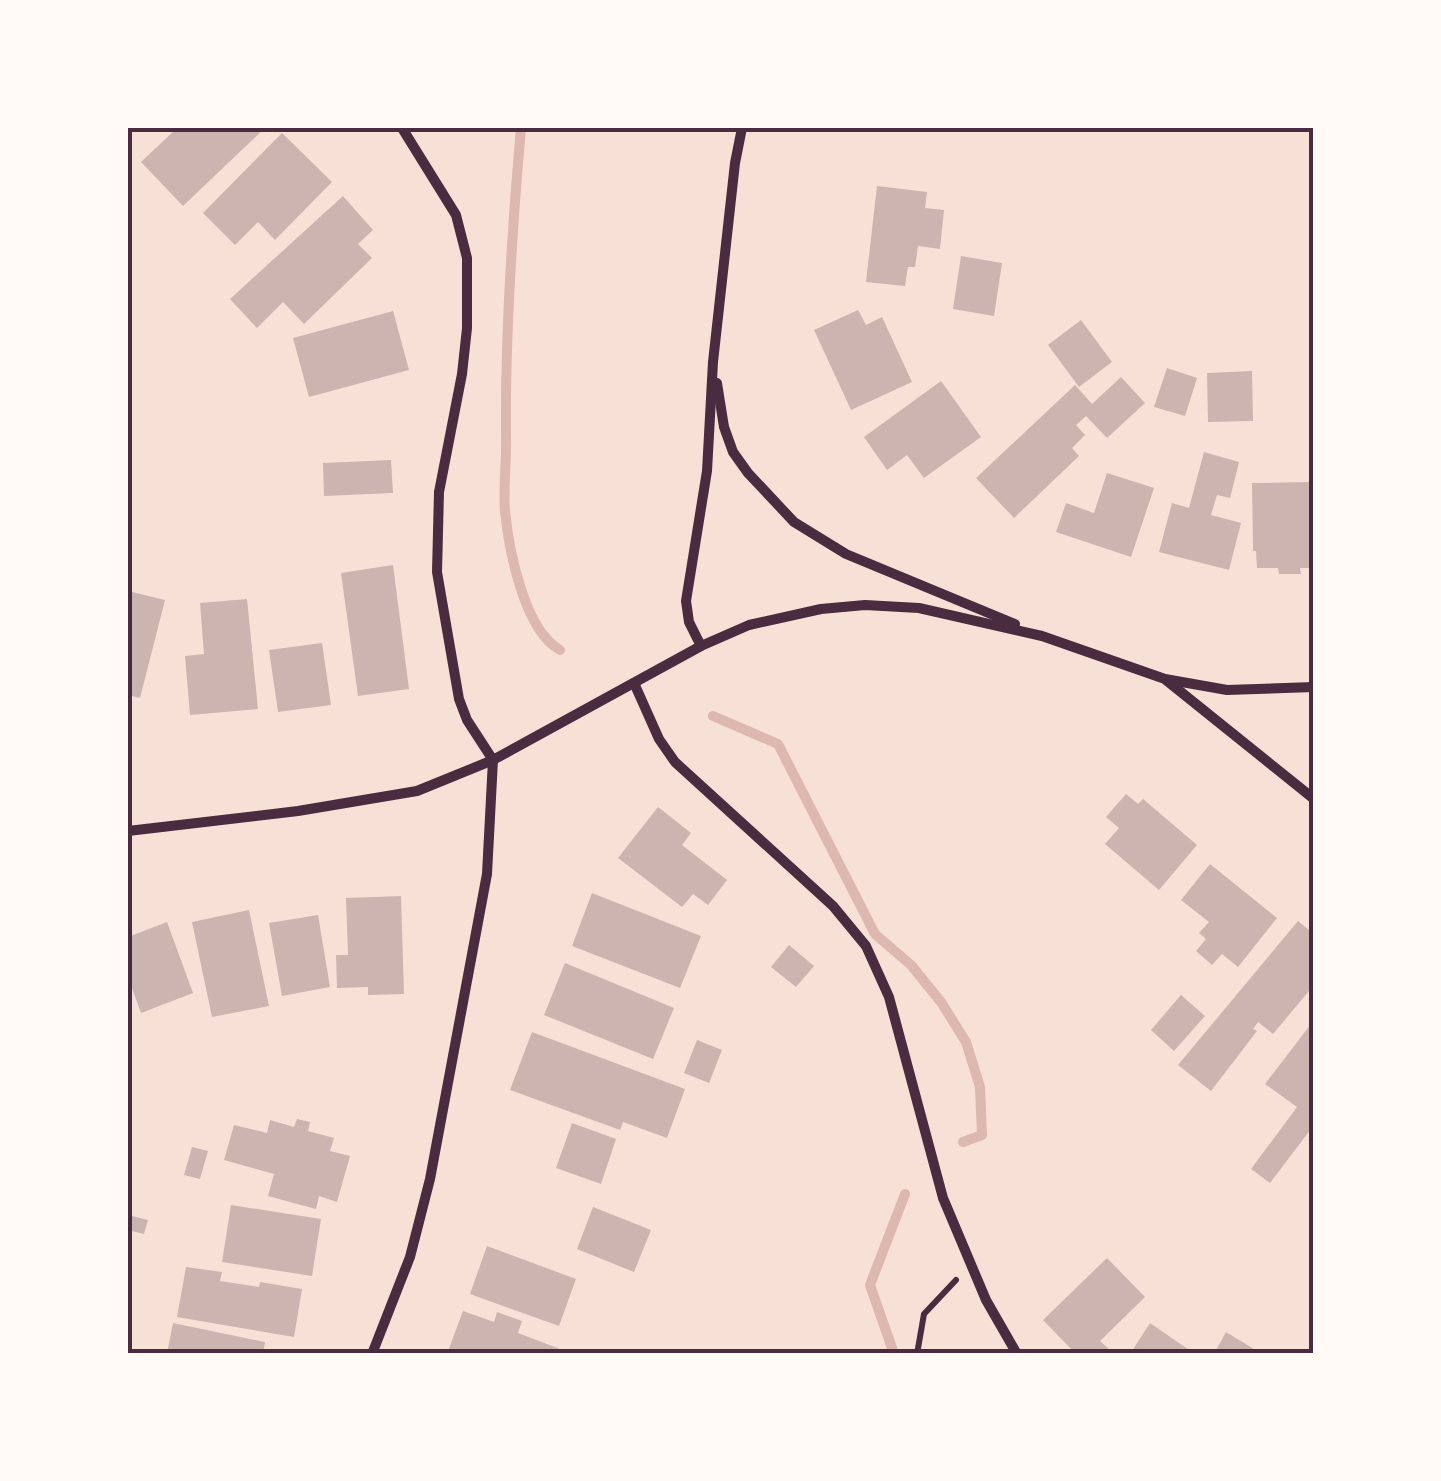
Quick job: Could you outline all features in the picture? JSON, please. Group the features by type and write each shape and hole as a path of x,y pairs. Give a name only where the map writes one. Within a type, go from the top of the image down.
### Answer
{"street":[{"path":"372,1354 410,1257 430,1179 487,874 493,760 459,700 437,572 439,492 467,328 466,258 456,216 402,128"},
{"path":"701,646 689,622 686,601 707,471 713,362 734,163 742,128"},
{"path":"713,362 724,427 733,452 748,474 794,522 846,554 1042,636 1165,679 1228,690 1314,687"},
{"path":"128,831 298,811 417,791 493,760 701,646 748,625 822,609 865,605 919,608 1042,636"},
{"path":"1165,679 1314,798"},
{"path":"634,683 659,739 675,762 834,906 866,946 890,997 943,1198 986,1300 1018,1354"}],"path":[{"path":"917,1354 924,1314 971,1264"}],"building":[{"path":"177,128 265,128 183,206 141,162"},
{"path":"282,133 332,182 275,240 258,222 235,245 203,213"},
{"path":"877,186 927,192 925,208 944,210 940,249 918,246 915,267 908,267 905,286 866,282"},
{"path":"343,196 373,230 358,244 372,258 304,324 283,302 257,328 230,299"},
{"path":"961,256 1002,263 994,316 953,309"},
{"path":"858,310 866,325 882,317 912,382 851,410 814,330"},
{"path":"393,311 409,370 309,397 293,338"},
{"path":"1081,320 1112,362 1079,387 1048,345"},
{"path":"1167,368 1197,378 1185,416 1154,407"},
{"path":"1252,371 1253,421 1208,422 1207,373"},
{"path":"1121,377 1145,403 1107,438 1086,416 1076,425 1085,435 1072,448 1079,456 1014,518 976,478 1075,385 1092,404"},
{"path":"941,381 981,437 924,478 907,455 887,470 864,437"},
{"path":"1204,452 1239,462 1230,498 1217,495 1211,515 1241,523 1229,570 1159,552 1172,503 1189,508"},
{"path":"391,460 393,493 324,496 323,463"},
{"path":"1107,473 1154,488 1131,557 1056,532 1066,503 1094,513"},
{"path":"1311,482 1314,568 1300,568 1301,574 1279,574 1278,568 1257,568 1252,483"},
{"path":"393,565 409,689 358,696 341,573"},
{"path":"128,591 165,600 140,698 128,695"},
{"path":"247,599 258,709 190,715 185,656 204,654 200,603"},
{"path":"322,643 331,705 278,712 269,650"},
{"path":"1126,794 1138,804 1143,799 1197,845 1159,890 1105,844 1119,828 1106,817"},
{"path":"658,807 691,833 682,845 727,880 708,905 693,894 682,907 618,858"},
{"path":"1210,864 1277,918 1238,967 1222,954 1212,965 1196,951 1206,939 1199,933 1209,922 1181,900"},
{"path":"592,893 701,936 680,988 572,946"},
{"path":"401,896 404,994 368,995 368,987 337,988 336,955 348,955 346,898"},
{"path":"249,910 269,1006 212,1017 192,922"},
{"path":"318,915 330,987 282,996 269,923"},
{"path":"1298,921 1314,934 1314,985 1273,1034 1258,1022 1253,1029 1257,1031 1211,1091 1178,1065"},
{"path":"167,922 193,993 141,1013 128,977 128,937"},
{"path":"789,945 814,966 796,987 771,967"},
{"path":"565,963 674,1008 653,1059 544,1015"},
{"path":"1181,995 1205,1016 1174,1051 1151,1030"},
{"path":"1314,1020 1314,1125 1270,1183 1251,1169 1297,1107 1265,1084"},
{"path":"532,1032 685,1089 667,1138 623,1122 620,1130 510,1090"},
{"path":"697,1040 722,1050 709,1083 684,1073"},
{"path":"297,1119 310,1122 308,1131 334,1138 330,1151 350,1156 337,1202 319,1196 316,1209 268,1196 274,1174 224,1160 234,1125 267,1133 270,1120 294,1127"},
{"path":"572,1123 616,1139 601,1184 556,1168"},
{"path":"192,1147 208,1151 200,1179 184,1175"},
{"path":"231,1205 321,1219 312,1276 222,1262"},
{"path":"593,1207 651,1230 634,1272 577,1249"},
{"path":"128,1215 148,1220 144,1234 128,1230"},
{"path":"487,1246 576,1279 559,1326 470,1294"},
{"path":"1107,1258 1145,1297 1100,1341 1111,1351 1108,1354 1076,1354 1043,1320"},
{"path":"186,1267 222,1272 220,1281 302,1289 294,1337 177,1317"},
{"path":"463,1311 494,1322 497,1312 522,1321 518,1333 573,1354 447,1354"},
{"path":"173,1323 265,1342 263,1354 167,1354"},
{"path":"1150,1323 1195,1354 1130,1354"},
{"path":"1226,1332 1262,1354 1214,1354"}],"waterway":[{"path":"521,128 508,319 505,511 520,588 537,625 560,650"},
{"path":"713,716 778,744 875,934 911,965 966,1042 980,1087 982,1135 963,1142"},
{"path":"894,1354 870,1285 905,1194"}]}
